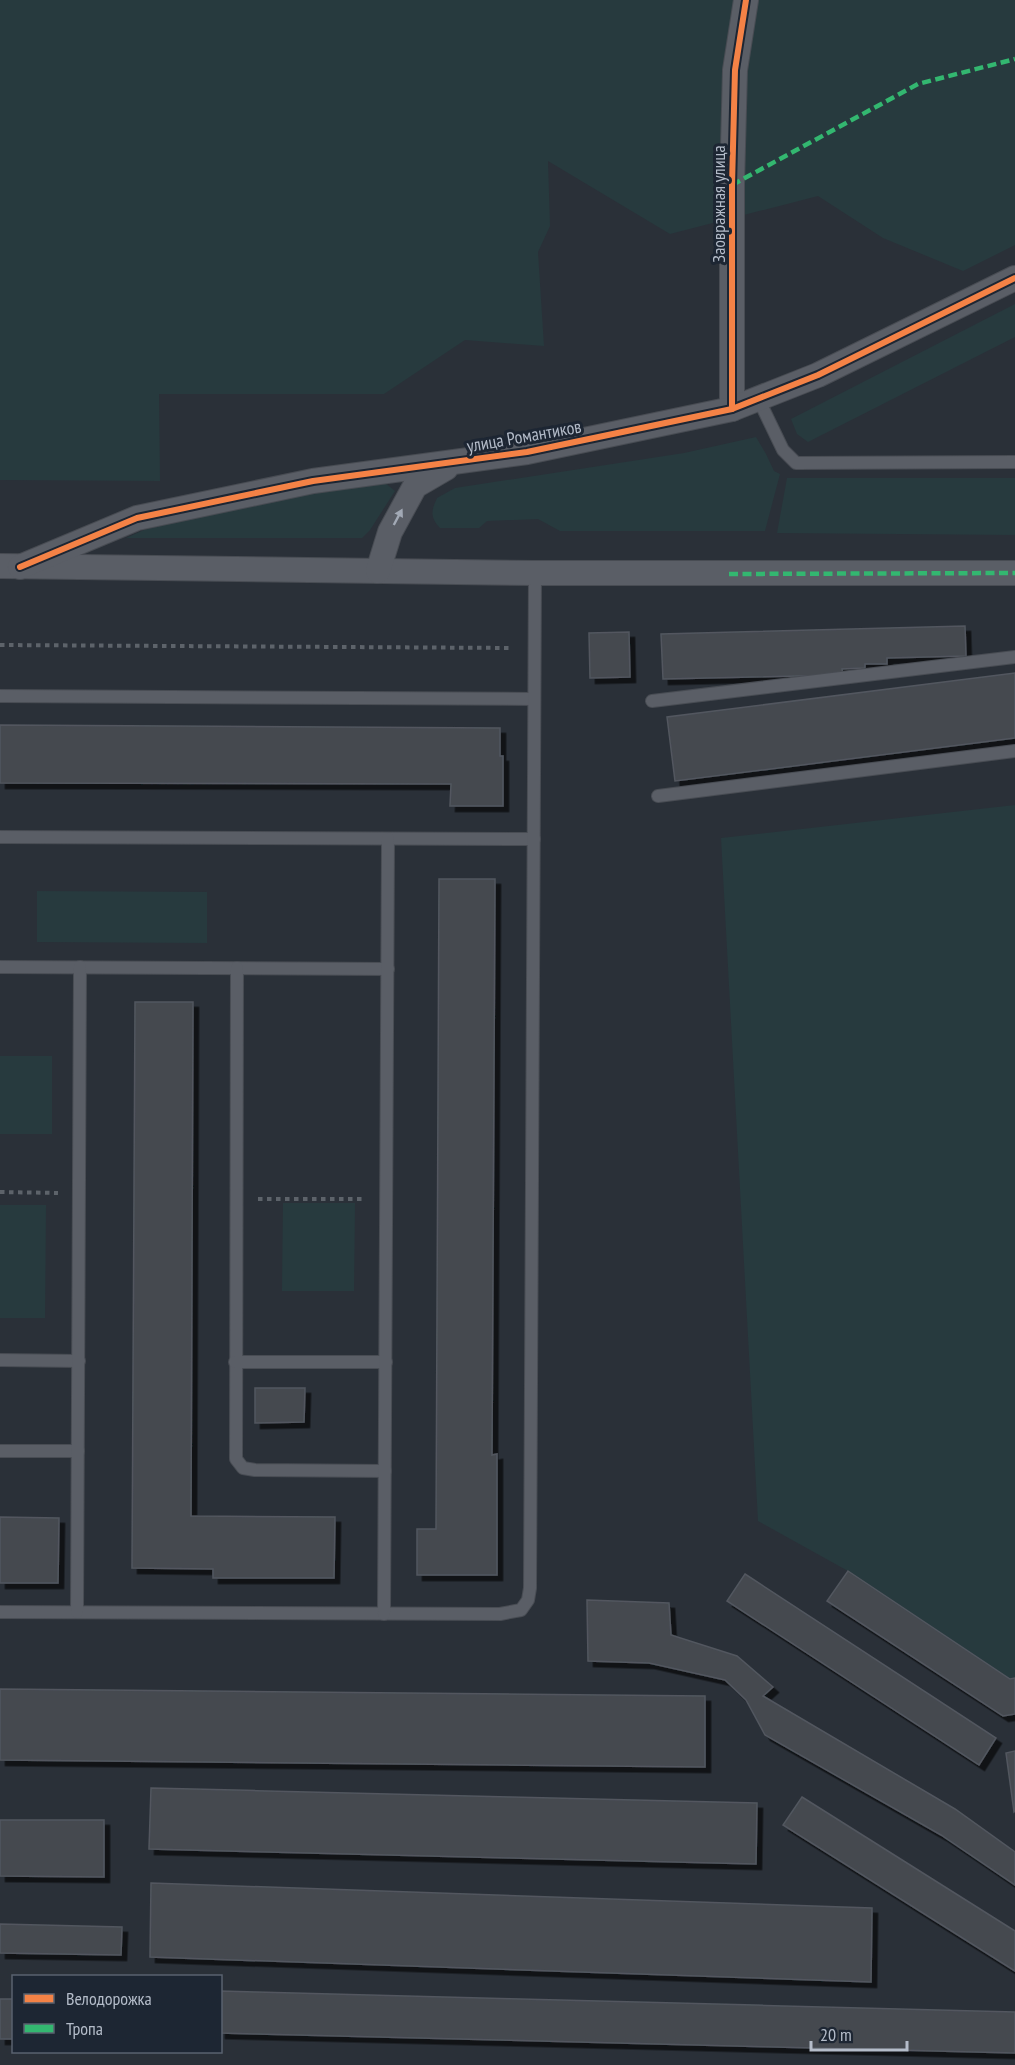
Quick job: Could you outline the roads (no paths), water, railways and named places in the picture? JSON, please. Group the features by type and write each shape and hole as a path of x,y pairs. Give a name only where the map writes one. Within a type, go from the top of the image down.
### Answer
{"street":[{"name":"Заовражная улица","path":"732,409 732,185 735,70 746,0"},
{"name":"улица Романтиков","path":"10,567 137,518 313,481 538,450 732,409 819,375 1015,278"},
{"path":"378,571 390,532 415,486 456,462"},
{"name":"улица Романтиков","path":"10,567 535,573 1015,573"}],"lane":[{"path":"758,398 783,450 796,463 1015,462"},
{"path":"0,1612 500,1614 521,1610 528,1600 530,1588 535,573"},
{"path":"652,701 1015,657"},
{"path":"0,696 534,699"},
{"path":"658,796 1015,751"},
{"path":"0,837 534,840"},
{"path":"384,1614 388,839"},
{"path":"0,967 388,969"},
{"path":"77,1612 80,967"},
{"path":"237,968 234,1447 236,1459 243,1468 255,1470 385,1471"},
{"path":"0,1360 79,1361"},
{"path":"235,1362 386,1362"},
{"path":"0,1451 78,1451"}]}
